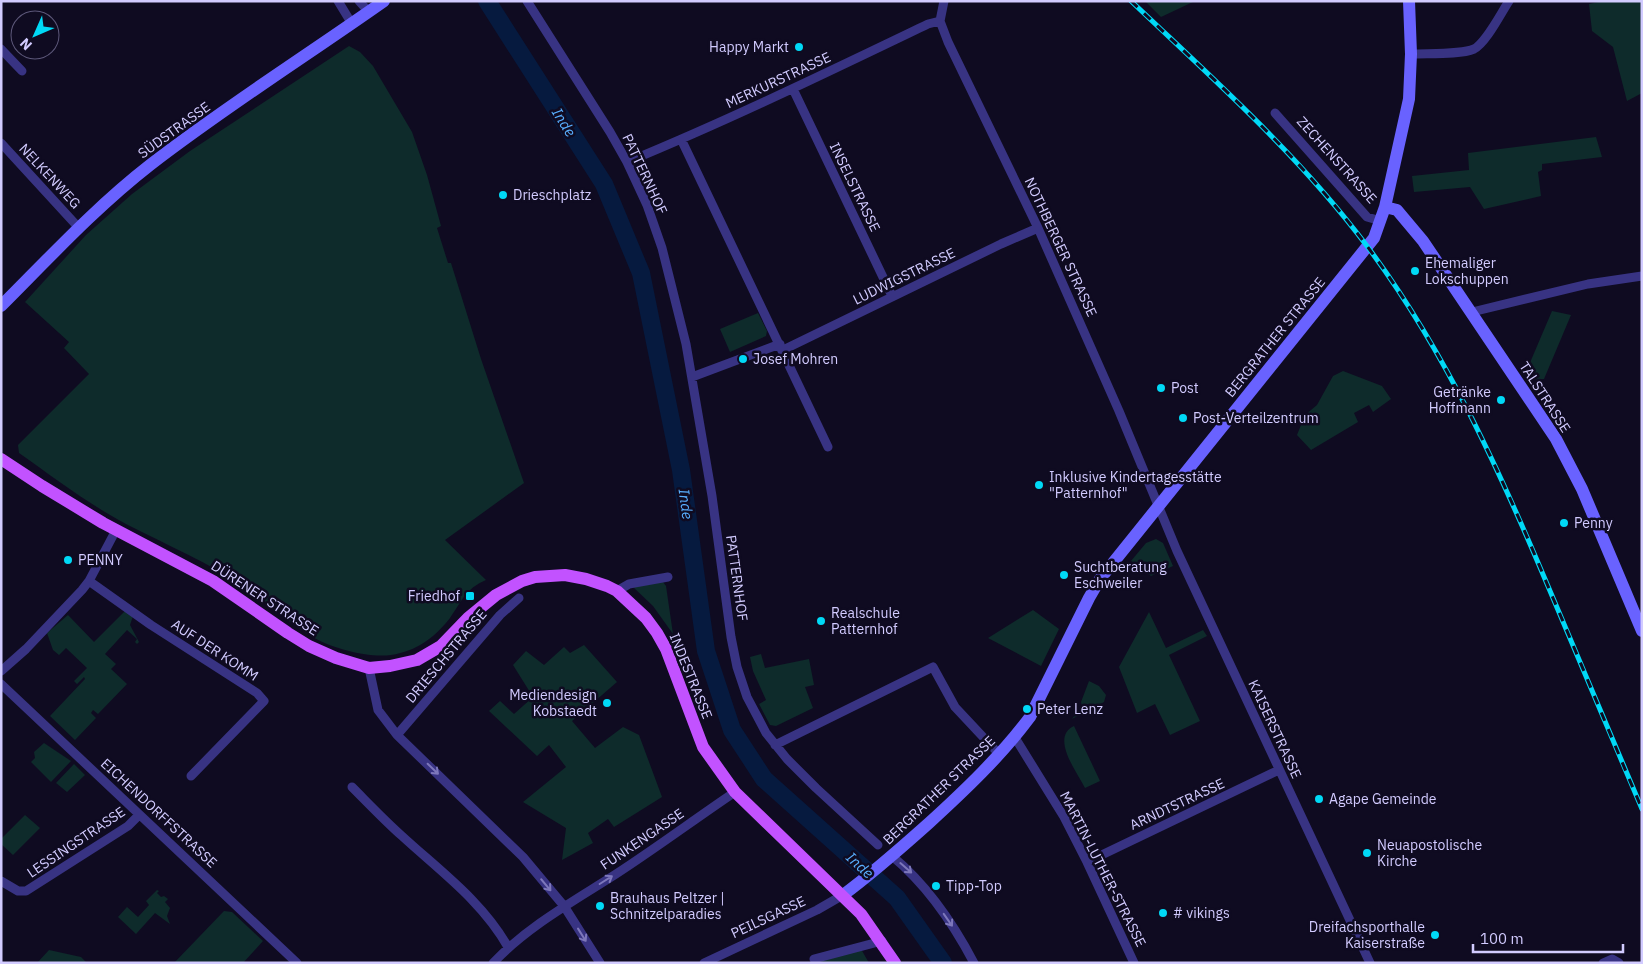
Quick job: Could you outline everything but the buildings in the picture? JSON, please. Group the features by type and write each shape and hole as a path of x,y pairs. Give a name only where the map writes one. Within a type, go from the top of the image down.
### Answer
{"main road":[{"name":"SÜDSTRASSE","path":"1,306 79,228 150,165 384,1"},
{"name":"ZECHENSTRASSE","path":"1385,207 1409,99 1411,54 1408,1"},
{"name":"BERGRATHER STRASSE","path":"843,895 888,860 955,799 999,754 1030,717 1096,584 1368,246 1374,238 1385,207"},
{"name":"TALSTRASSE","path":"1385,207 1397,210 1423,241 1556,440 1582,489 1642,631"},
{"name":"DÜRENER STRASSE","path":"1,458 49,490 116,530 213,581 309,646 336,658 369,668"},
{"name":"INDESTRASSE","path":"369,668 417,660 439,648 468,618 496,595 522,581 535,577 565,575 595,581 617,591 646,618 657,633 666,649 703,747 735,792 843,895 870,925 895,963"}],"street":[{"path":"338,1 352,24"},
{"path":"359,1 368,12"},
{"name":"PATTERNHOF","path":"527,1 627,162 647,205 662,248 686,344 713,504 731,637 737,667 747,697 766,733 775,745 816,788 878,845"},
{"path":"940,21 943,1"},
{"path":"1411,54 1465,51 1475,48 1482,42 1509,1"},
{"name":"MERKURSTRASSE","path":"627,162 793,89 928,24 940,21"},
{"name":"NOTHBERGER STRASSE","path":"940,21 948,42 1038,228 1119,411 1158,506"},
{"path":"1,49 22,71"},
{"name":"INSELSTRASSE","path":"793,89 892,296"},
{"name":"ZECHENSTRASSE","path":"1275,112 1368,217 1381,221"},
{"path":"681,139 782,347 828,447"},
{"name":"NELKENWEG","path":"3,148 79,228"},
{"name":"LUDWIGSTRASSE","path":"782,347 1038,228"},
{"path":"1472,312 1588,284 1642,276"},
{"path":"692,377 782,347"},
{"name":"KAISERSTRASSE","path":"1158,506 1177,551 1370,963"},
{"path":"1,671 74,600 89,581 116,530"},
{"path":"617,591 629,584 668,576"},
{"name":"AUF DER KOMM","path":"89,581 114,600 257,694 264,701 191,776"},
{"name":"DRIESCHSTRASSE","path":"397,735 500,615 519,598"},
{"path":"775,745 933,667 955,707 999,754"},
{"path":"369,668 378,710 397,735 523,857 564,906 600,963"},
{"name":"EICHENDORFFSTRASSE","path":"1,684 297,963"},
{"name":"MARTIN-LUTHER-STRASSE","path":"1014,736 1064,817 1134,963"},
{"name":"ARNDTSTRASSE","path":"1087,862 1279,770"},
{"path":"352,787 401,836 443,871 477,905 500,933 508,947"},
{"name":"FUNKENGASSE","path":"493,963 508,947 564,906 618,873 735,792"},
{"name":"LESSINGSTRASSE","path":"1,881 18,891 26,891 128,826 139,815"},
{"path":"888,860 920,881 959,936 974,963"},
{"name":"PEILSGASSE","path":"704,963 817,910 843,895"},
{"path":"814,959 882,941"},
{"path":"1603,963 1609,960 1618,961"}],"green space":[{"path":"1145,1 1195,1 1161,17"},
{"path":"1603,1 1642,1 1642,93 1627,101 1613,47 1592,31 1589,4"},
{"path":"349,46 360,52 373,66 412,132 427,175 441,226 437,228 448,263 451,263 481,359 524,483 445,540 486,580 469,591 438,632 417,647 400,653 382,656 350,651 311,636 233,579 126,524 85,500 19,453 18,445 89,374 64,348 69,342 25,302 86,235 132,194 190,151"},
{"path":"1596,137 1602,157 1542,164 1542,170 1538,172 1541,196 1484,209 1470,187 1414,192 1412,176 1469,170 1468,153"},
{"path":"1552,311 1571,315 1544,379 1531,380 1526,372"},
{"path":"758,313 767,331 766,336 730,352 720,329"},
{"path":"1343,371 1382,386 1391,399 1373,412 1369,405 1354,413 1358,422 1311,450 1297,435 1305,415 1317,405 1333,376"},
{"path":"1156,539 1163,543 1173,566 1151,576 1131,561 1146,543"},
{"path":"663,582 666,586 673,634 653,606 633,587"},
{"path":"1033,610 1059,629 1041,666 988,638"},
{"path":"125,611 133,616 130,625 139,642 137,644 135,642 137,639 127,630 105,654 116,664 111,669 127,684 98,714 93,710 91,713 96,718 75,740 50,716 85,679 84,677 77,684 74,681 87,668 66,648 59,655 53,650 47,633 68,615 94,642"},
{"path":"1149,612 1166,648 1203,630 1207,636 1169,655 1200,721 1170,735 1155,704 1137,713 1119,667"},
{"path":"584,645 617,682 572,721 595,748 623,727 639,735 662,797 614,827 608,819 588,833 593,843 562,860 566,828 523,802 566,767 549,745 537,756 489,711 500,701 514,714 533,697 513,665 526,651 544,665 564,647 570,653"},
{"path":"761,654 765,668 809,659 814,685 805,687 813,708 776,726 770,725 759,704 766,700 753,671 750,657"},
{"path":"1089,681 1099,686 1106,695 1104,702 1072,719 1082,706 1081,702"},
{"path":"1074,726 1100,781 1085,788 1065,746 1064,738 1067,731"},
{"path":"44,743 71,761 51,782 31,762 35,758 34,752"},
{"path":"74,764 85,775 67,792 56,783"},
{"path":"25,815 40,828 13,855 1,844 1,839"},
{"path":"157,890 161,897 164,896 168,899 165,902 170,908 167,916 170,924 155,913 136,934 118,917 127,907 138,917 149,905 146,901"},
{"path":"224,911 232,912 263,941 243,963 174,963"},
{"path":"861,949 869,963 820,963 824,959"},
{"path":"49,950 81,957 87,963 37,963"}],"waterway":[{"name":"Inde","path":"487,1 604,184 641,273 681,470 706,651 732,730 764,779 897,898 943,963"}],"railway":[{"path":"1131,1 1224,89 1313,180 1367,246 1423,329 1471,416 1514,507 1642,809"}],"place":[{"name":"Happy Markt","path":"799,47"},
{"name":"Drieschplatz","path":"503,195"},
{"name":"Ehemaliger Lokschuppen","path":"1415,271"},
{"name":"Josef Mohren","path":"743,359"},
{"name":"Post","path":"1161,388"},
{"name":"Getränke Hoffmann","path":"1501,400"},
{"name":"Post-Verteilzentrum","path":"1183,418"},
{"name":"Inklusive Kindertagesstätte \"Patternhof\"","path":"1039,485"},
{"name":"Penny","path":"1564,523"},
{"name":"PENNY","path":"68,560"},
{"name":"Suchtberatung Eschweiler","path":"1064,575"},
{"name":"Friedhof","path":"470,596"},
{"name":"Realschule Patternhof","path":"821,621"},
{"name":"Mediendesign Kobstaedt","path":"607,703"},
{"name":"Peter Lenz","path":"1027,709"},
{"name":"Agape Gemeinde","path":"1319,799"},
{"name":"Neuapostolische Kirche","path":"1367,853"},
{"name":"Tipp-Top","path":"936,886"},
{"name":"Brauhaus Peltzer | Schnitzelparadies","path":"600,906"},
{"name":"# vikings","path":"1163,913"},
{"name":"Dreifachsporthalle Kaiserstraße","path":"1435,935"}]}
